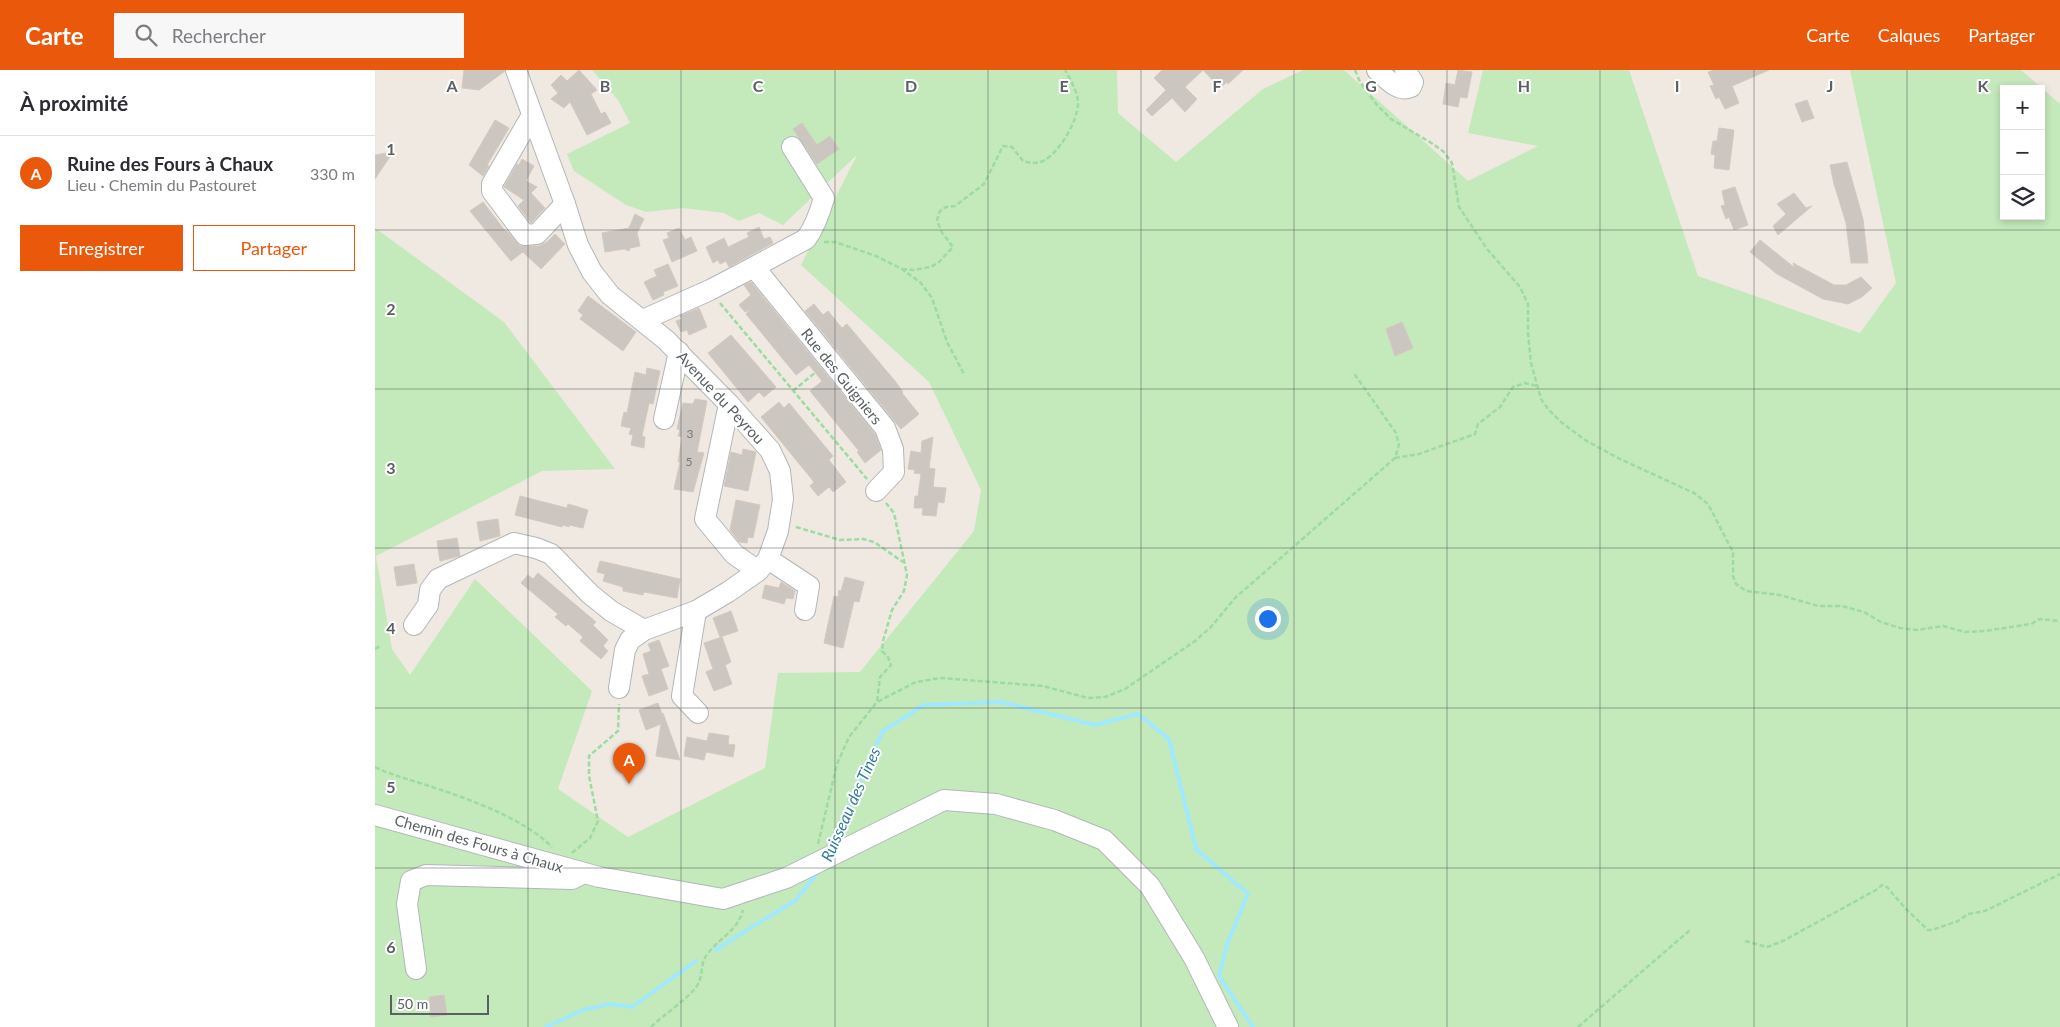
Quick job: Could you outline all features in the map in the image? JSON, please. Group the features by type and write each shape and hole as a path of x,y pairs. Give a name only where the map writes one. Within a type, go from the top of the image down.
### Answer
{"street":[{"name":"Avenue du Peyrou","path":"516,70 578,245 592,272 610,295 643,320 679,352 770,450 780,471 783,499 778,531 763,565"},
{"path":"1377,70 1399,88 1406,90 1411,87 1413,82 1405,70"},
{"path":"532,115 492,184 492,191 525,235 537,234 565,204"},
{"path":"643,320 710,290 800,244 811,232 824,198 792,147"},
{"name":"Rue des Guigniers","path":"755,267 885,428 893,448 894,472 876,491"},
{"path":"664,419 679,352"},
{"path":"729,404 705,519 734,554 809,586 805,610"},
{"path":"414,625 428,605 430,590 438,579 514,543 537,548 551,554 604,605 644,630"},
{"path":"619,688 625,650 630,640 644,630 697,611 728,592 763,565"},
{"path":"697,611 681,696 698,713"},
{"name":"Chemin des Fours à Chaux","path":"375,814 556,856 584,872 723,900 786,878 813,866 944,800 996,804 1054,820 1104,840 1149,886 1194,958 1228,1027"},
{"path":"415,969 407,904 411,881 425,875 572,879 584,872"}],"path":[{"path":"902,268 913,270 931,267 939,262 953,246 941,231 937,220 940,211 946,207 955,206 984,184 1003,146 1012,147 1023,161 1035,163 1049,156 1065,138 1072,126 1078,102 1072,83 1065,70"},
{"path":"1355,70 1366,89 1391,119 1433,144 1444,152 1452,163 1459,207 1487,249 1520,288 1528,304 1529,343 1537,386 1541,399 1548,409 1561,422 1585,440 1620,459 1694,493 1708,504 1733,552 1733,576 1736,584 1746,591 1780,595 1819,606 1842,606 1864,612 1881,622 1900,628 1917,630 1943,626 1965,632 1985,631 2031,624 2041,619 2060,622"},
{"path":"800,244 835,242 876,256 902,268 921,283 932,298 947,342 964,374"},
{"path":"710,290 894,514 907,575 904,591 892,610 883,641 882,651 888,657 891,665 880,677 877,702"},
{"path":"793,391 829,361"},
{"path":"813,866 837,764 849,736 877,702 917,682 941,678 1043,686 1088,698 1105,697 1125,689 1206,632 1235,598 1395,458 1399,445 1396,432 1353,372"},
{"path":"1395,458 1419,454 1475,434 1479,424 1500,407 1513,387 1525,383 1537,386"},
{"path":"780,521 840,540 863,539 874,542 903,562"},
{"path":"375,649 380,646"},
{"path":"375,767 390,775 475,802 504,815 556,856 589,838 599,821 589,776 589,756 618,732 619,688"},
{"path":"1745,940 1767,947 1783,941 1882,885 1887,887 1928,930 1932,930 1958,921 1968,914 1985,911 2060,874"},
{"path":"651,1027 697,985 702,962 705,957 718,942 733,930 741,917 744,907 740,894"},
{"path":"1578,1027 1690,930"}],"green space":[{"path":"592,70 1117,70 1118,113 1176,162 1263,89 1303,70 1344,70 1468,181 1538,146 1468,133 1483,70 1629,70 1698,276 1860,333 1896,283 1850,70 2021,70 2038,85 2000,85 2000,220 2045,220 2045,91 2060,104 2060,1027 375,1027 375,228 504,322 615,469 542,471 376,556 392,649 410,675 475,579 592,691 558,789 628,837 765,768 778,673 860,672 974,531 981,490 929,382 801,265 857,155 783,225 759,213 739,221 724,213 683,208 646,212 626,205 574,171 567,154 630,123 618,100"}],"building":[{"path":"464,70 505,71 479,90 462,88"},
{"path":"579,70 597,90 591,94 601,114 605,112 611,123 587,135 570,102 564,108 551,99 558,93 551,85 561,75 567,81"},
{"path":"1162,70 1203,70 1185,87 1197,99 1185,112 1172,98 1152,116 1146,110 1166,90 1154,78"},
{"path":"1203,70 1243,70 1228,84 1227,82 1220,88"},
{"path":"1458,70 1472,72 1467,98 1460,97 1458,107 1443,104 1446,83 1455,85"},
{"path":"1714,70 1769,70 1732,86 1739,103 1725,109 1719,97 1716,99 1710,86 1714,85 1708,72"},
{"path":"1807,100 1814,118 1802,122 1795,104"},
{"path":"495,120 509,128 487,165 489,166 483,176 469,165"},
{"path":"802,123 817,145 830,136 839,149 817,164 793,129"},
{"path":"1719,128 1734,130 1729,170 1714,168 1715,155 1711,154 1713,141 1717,141"},
{"path":"393,152 375,179 375,155"},
{"path":"522,159 534,166 526,181 537,187 531,193 545,208 531,223 518,206 524,200 504,187 517,164 519,165"},
{"path":"1847,162 1863,219 1868,263 1851,263 1846,223 1830,165"},
{"path":"1735,187 1748,225 1734,230 1729,217 1726,219 1721,206 1725,205 1722,191"},
{"path":"1794,193 1806,208 1812,206 1778,235 1773,226 1786,214 1777,204"},
{"path":"483,202 506,232 520,246 539,246 547,242 555,234 565,244 541,269 523,252 511,261 470,211"},
{"path":"635,214 644,219 637,233 640,246 630,248 629,251 624,249 605,252 602,233 629,228"},
{"path":"759,227 764,239 770,237 773,243 729,267 726,261 720,264 718,260 713,263 706,247 724,238 728,247 749,237 747,233"},
{"path":"679,228 685,240 691,237 697,251 672,262 663,240 669,238 667,233"},
{"path":"1760,240 1795,268 1793,263 1834,285 1846,285 1861,277 1872,288 1862,297 1848,304 1823,299 1777,274 1750,252"},
{"path":"668,264 678,286 663,292 664,295 653,300 644,282 657,276 654,270"},
{"path":"751,282 875,434 881,450 865,463 857,452 859,451 810,391 822,381 809,365 796,375 746,314 750,310 745,312 739,305 751,295 744,285"},
{"path":"588,296 636,332 623,351 580,319 583,315 578,311"},
{"path":"814,304 823,315 828,311 842,328 847,324 895,381 919,414 901,429 805,311"},
{"path":"699,308 707,327 689,335 687,330 681,332 676,321 682,319 680,316"},
{"path":"1402,322 1413,348 1395,356 1386,329"},
{"path":"731,335 776,387 764,397 759,392 748,402 708,353"},
{"path":"647,368 660,371 653,404 649,403 642,436 645,437 644,448 631,445 633,435 629,434 631,428 621,426 624,412 627,413 635,372 646,375"},
{"path":"695,399 707,401 697,452 704,453 693,492 674,489 680,462 678,462 682,437 678,436 680,430 677,429 681,411 683,403 693,404"},
{"path":"779,402 784,408 789,403 833,456 829,460 846,482 833,492 829,487 818,496 810,486 814,482 761,417"},
{"path":"933,437 929,468 935,469 933,487 946,488 944,503 938,502 936,516 922,515 923,508 914,508 921,474 914,473 915,470 908,469 911,451 921,453 922,441"},
{"path":"743,449 756,452 748,491 724,486 731,452 742,455"},
{"path":"520,496 567,508 568,504 588,510 583,528 569,525 569,527 563,525 562,527 515,515"},
{"path":"736,500 760,505 753,538 748,537 747,543 739,542 730,530"},
{"path":"498,519 500,536 480,541 477,522"},
{"path":"457,538 460,556 440,561 437,541"},
{"path":"600,561 680,579 677,598 644,592 643,595 623,591 623,587 603,581 605,574 597,572"},
{"path":"414,564 417,583 397,586 394,567"},
{"path":"538,573 596,622 593,625 608,640 603,646 608,651 601,659 580,641 583,637 568,624 566,626 555,617 558,614 521,583 528,575 533,579"},
{"path":"845,577 864,582 859,602 854,601 843,648 824,643 834,596 838,597"},
{"path":"781,582 795,591 793,599 786,598 784,604 762,598 765,585 779,588"},
{"path":"731,611 738,631 720,637 713,618"},
{"path":"722,637 731,662 725,665 732,684 714,691 706,672 713,669 704,643"},
{"path":"659,640 669,666 661,669 668,689 649,696 642,676 649,674 643,654 651,651 648,644"},
{"path":"658,703 680,760 656,756 661,724 646,730 639,710"},
{"path":"709,733 729,736 728,744 735,745 733,757 706,752 704,760 684,756 687,737 707,741"},
{"path":"444,995 447,1015 431,1017 429,997"}],"waterway":[{"name":"Ruisseau des Tines","path":"834,847 865,767 883,731 924,705 1001,702 1095,725 1138,714 1169,739 1196,849 1248,894 1227,944 1219,976 1253,1027"},
{"name":"Ruisseau des Tines","path":"715,950 796,900 818,872"},
{"name":"Ruisseau des Tines","path":"546,1027 583,1010 610,1004 632,1007 696,961"}],"place":[{"name":"Ruine des Fours à Chaux","path":"629,784"}]}
